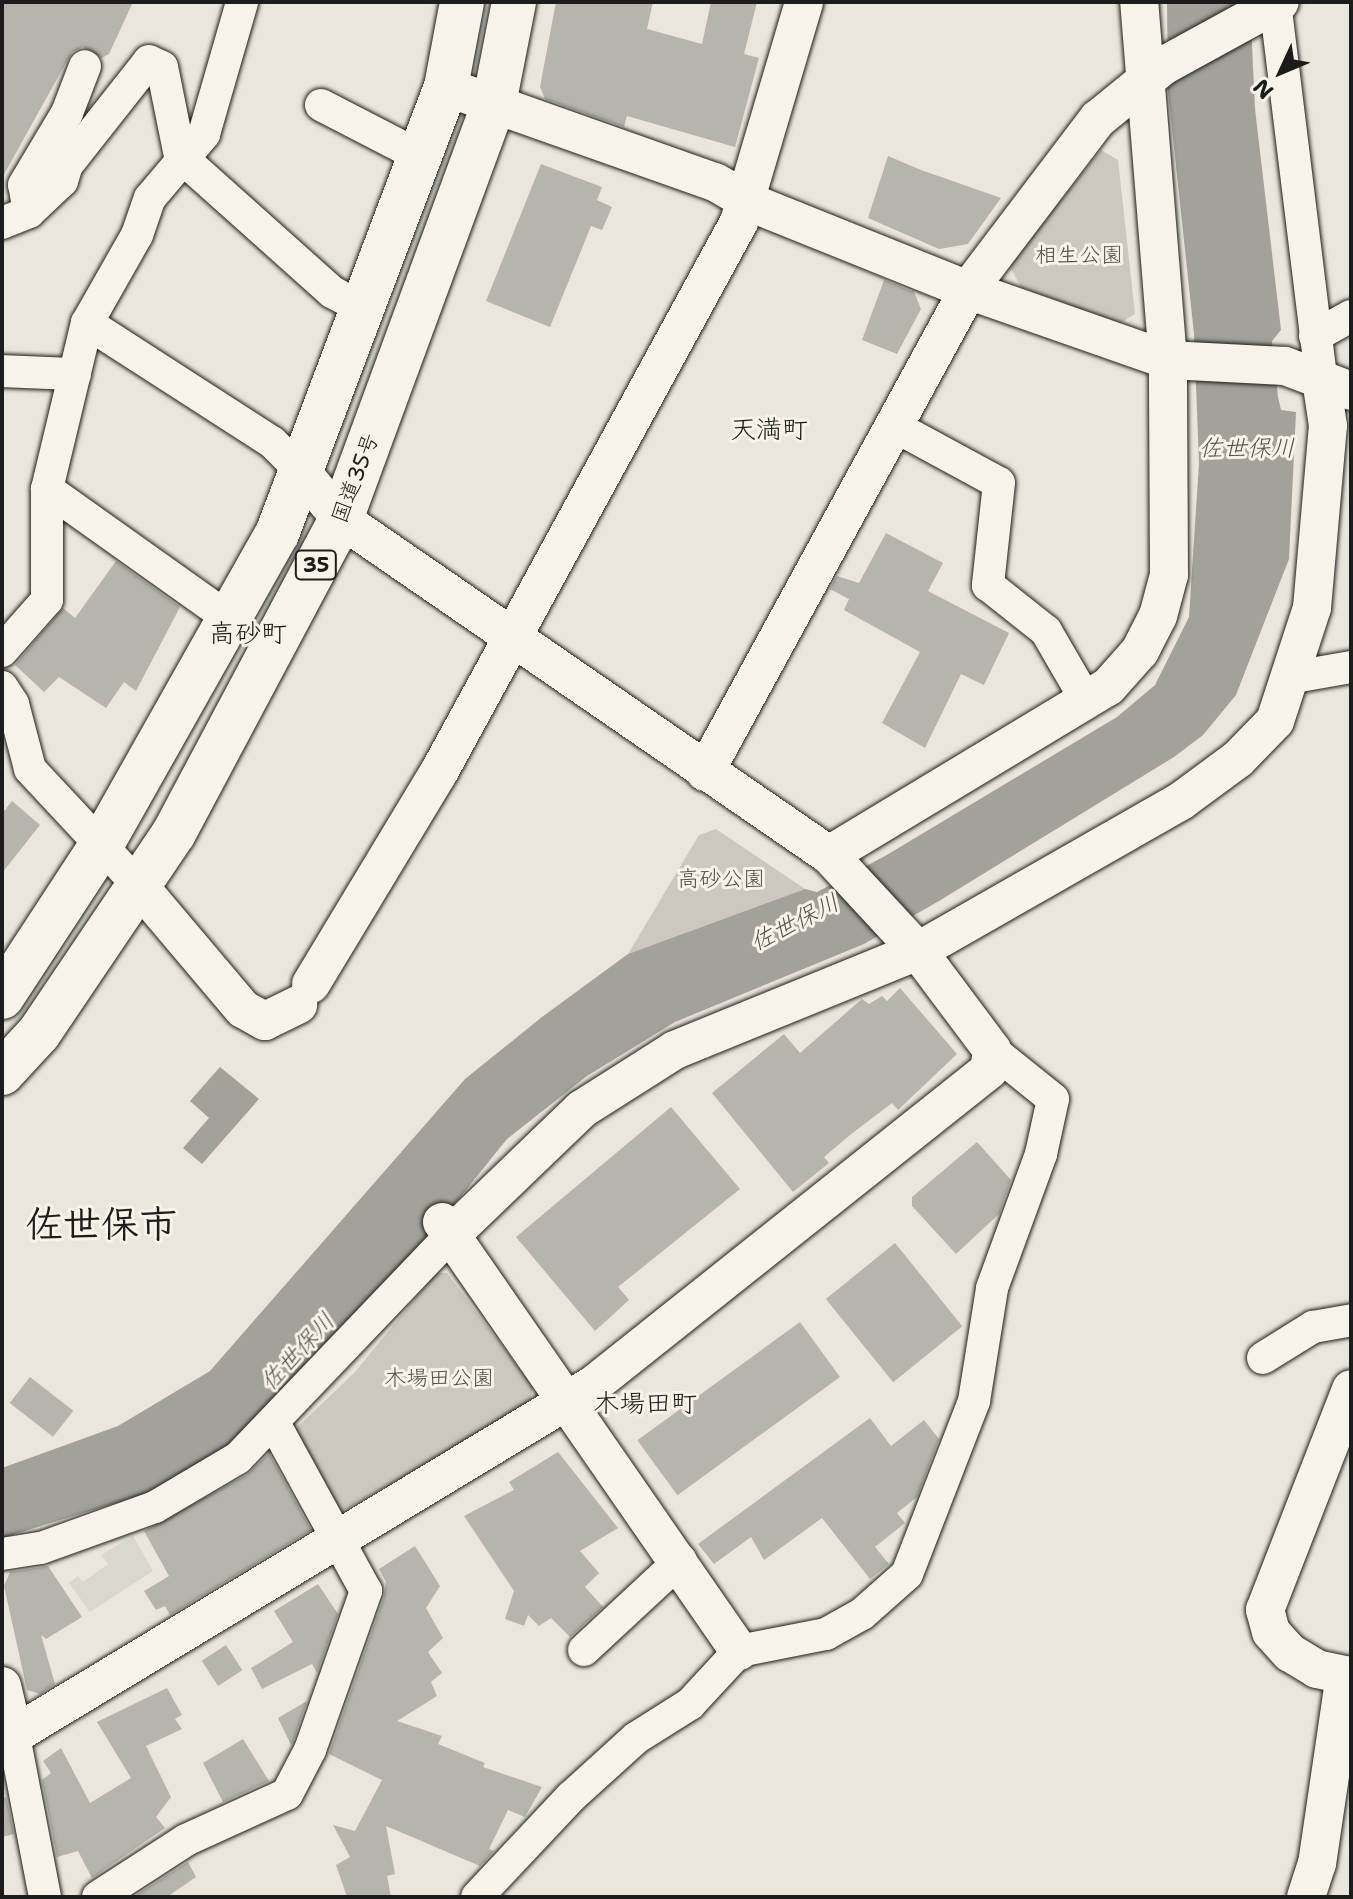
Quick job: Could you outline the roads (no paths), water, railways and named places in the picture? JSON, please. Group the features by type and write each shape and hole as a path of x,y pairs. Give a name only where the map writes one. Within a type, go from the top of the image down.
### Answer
{"highway":[{"name":"35","path":"2,997 102,844 277,534 446,87 462,2"},
{"name":"国道35号","path":"2,1073 39,1033 174,833 341,519 494,104 514,2"}],"street":[{"path":"2,651 47,600 47,489 87,323 137,235 150,198 180,156 204,134 242,2"},
{"path":"2,687 13,704 30,769 102,844 243,1009 265,1021 305,994 513,639 749,202 804,2"},
{"path":"838,864 1108,687 1140,651 1158,616 1169,575 1179,361 1154,74 1139,2"},
{"path":"2,1554 41,1548 155,1507 238,1458 275,1425 447,1228 582,1109 675,1050 911,943 1215,776 1275,721 1294,677 1312,608 1323,526 1328,426 1336,385 1315,336 1272,6 1154,74 1098,119 968,290 705,772"},
{"path":"15,218 62,181 67,165 149,61 162,67 180,156 332,292 362,308"},
{"path":"15,218 24,185 67,113 85,66"},
{"path":"446,87 715,182 749,202 968,290 1179,361 1285,366 1336,385"},
{"path":"321,105 420,156"},
{"path":"1315,336 1351,316"},
{"path":"87,323 272,442 341,519 838,864 911,943 992,1050 1053,1099 1041,1154 992,1288 974,1401 907,1574 862,1614 826,1634 739,1651 690,1704 636,1738 571,1797 477,1897"},
{"path":"2,371 75,374"},
{"path":"894,426 999,483 988,585 1046,631 1086,700"},
{"path":"47,489 231,620"},
{"path":"1294,677 1351,667"},
{"path":"8,1739 569,1400 971,1089 989,1070 992,1050"},
{"path":"447,1228 681,1560 739,1651"},
{"path":"1263,1358 1313,1327 1351,1320"},
{"path":"1306,1897 1317,1864 1348,1675 1317,1669 1290,1653 1271,1632 1265,1610 1351,1389"},
{"path":"98,1897 186,1840 287,1794 310,1750 366,1591 275,1425"},
{"path":"584,1650 681,1560"},
{"path":"2,1686 8,1739 45,1897"}],"water":[{"name":"佐世保川","path":"1167,2 1250,2 1255,109 1281,330 1272,341 1278,397 1281,410 1296,412 1289,559 1236,695 1203,735 1174,757 939,901 864,944 675,1022 587,1076 507,1139 411,1258 268,1414 214,1459 161,1489 2,1538 2,1468 118,1426 210,1371 465,1079 542,1017 628,954 805,889 817,892 885,856 1117,717 1155,685 1189,617 1199,463 1194,334 1168,91"},
{"path":"220,1067 259,1099 202,1164 183,1148 209,1118 190,1101"}],"district":[{"name":"天満町","path":"769,429"},
{"name":"高砂町","path":"248,633"},
{"name":"佐世保市","path":"101,1224"},
{"name":"木場田町","path":"645,1403"}],"park label":[{"name":"相生公園","path":"1079,255"},
{"name":"高砂公園","path":"721,879"},
{"name":"木場田公園","path":"439,1378"}]}
